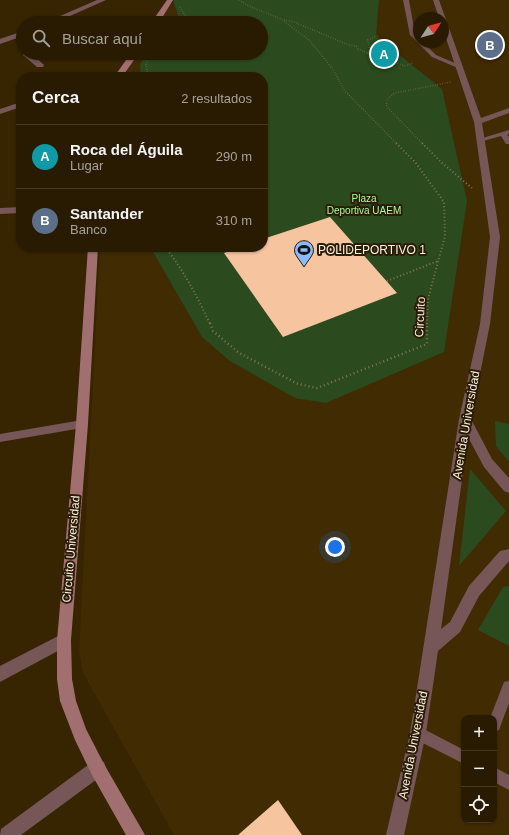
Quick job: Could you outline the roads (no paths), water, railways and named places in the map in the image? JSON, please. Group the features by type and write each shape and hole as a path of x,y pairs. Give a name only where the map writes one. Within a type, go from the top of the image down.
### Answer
{"street":[{"path":"65,16 103,0"},
{"path":"160,16 170,0"},
{"name":"Avenida Universidad","path":"436,0 441,12"},
{"name":"Avenida Universidad","path":"395,835 418,733 465,419 485,324 495,237 478,122 449,35"},
{"path":"0,42 16,45"},
{"path":"34,60 40,65"},
{"path":"121,72 129,60"},
{"path":"0,112 16,106"},
{"path":"478,122 509,110"},
{"path":"0,212 16,210"},
{"name":"Circuito Universidad","path":"93,252 82,424 64,640 68,701 81,736 136,835"},
{"path":"465,419 488,463 509,487"},
{"path":"430,648 455,627 474,591 505,556 509,555"},
{"path":"0,674 64,640"},
{"path":"7,835 98,768"}],"lane":[{"path":"406,0 413,35"},
{"path":"426,48 434,56 460,67"},
{"path":"480,140 506,133 509,142"},
{"path":"0,438 82,424"},
{"path":"497,717 509,687"},
{"path":"418,733 461,755"},
{"path":"497,776 509,783"}],"place":[{"name":"Santander","path":"490,45"},
{"name":"Roca del Águila","path":"384,54"},
{"name":"POLIDEPORTIVO 1","path":"304,267"}],"park label":[{"name":"Plaza Deportiva UAEM","path":"364,204"}]}
